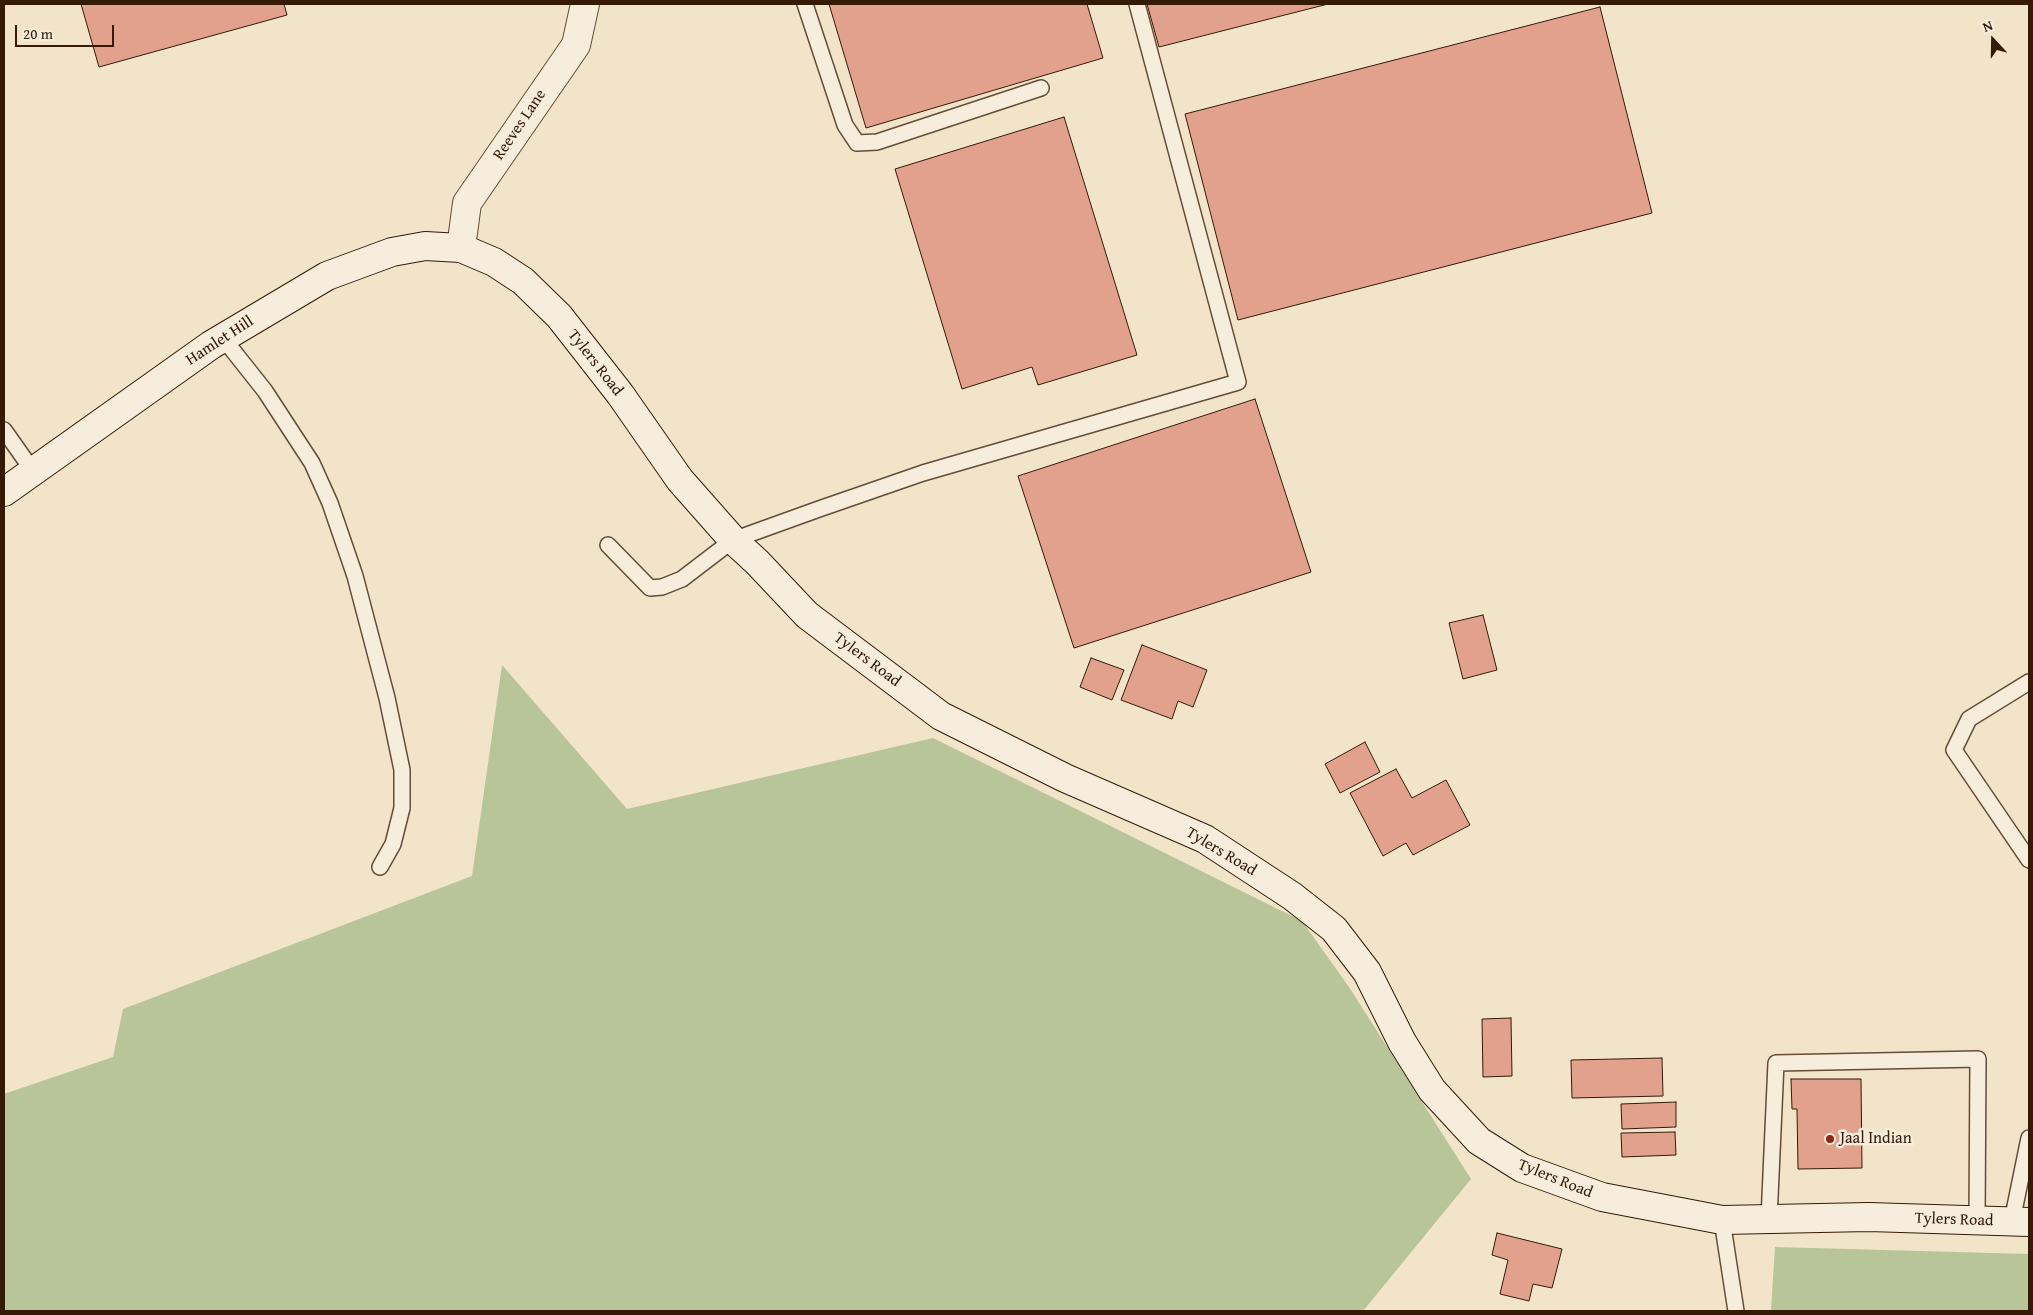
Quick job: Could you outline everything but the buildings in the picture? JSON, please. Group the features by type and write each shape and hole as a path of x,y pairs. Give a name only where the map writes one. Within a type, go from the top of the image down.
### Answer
{"street":[{"name":"Reeves Lane","path":"461,248 467,203 576,45 585,4"},
{"name":"Hamlet Hill","path":"4,492 223,338 326,276 392,252 425,246 461,248"},
{"name":"Tylers Road","path":"461,248 494,262 523,281 559,316 620,394 680,480 733,540 757,562 807,615 940,716 1065,778 1204,838 1292,896 1334,929 1367,972 1402,1042 1432,1090 1479,1141 1522,1168 1602,1197 1722,1220 1869,1217 2020,1221"}],"lane":[{"path":"805,4 845,125 857,143 877,142 1041,88"},
{"path":"608,545 650,588 674,584 733,540 923,473 1238,382 1137,4"},
{"path":"223,338 264,391 312,463 330,503 355,576 387,698 402,770 402,808 393,844 380,867"},
{"path":"4,430 33,471"},
{"path":"2029,682 1969,719 1954,750 2029,860"},
{"path":"1769,1219 1776,1063 1978,1059 1977,1220"},
{"path":"2020,1221 2029,1138"},
{"path":"1722,1220 1736,1311"}],"green space":[{"path":"502,665 627,809 933,738 1302,921 1349,987 1471,1179 1363,1311 4,1311 4,1094 113,1057 123,1009 472,876"},
{"path":"1775,1247 2029,1254 2029,1311 1771,1311"}],"place":[{"name":"Jaal Indian","path":"1830,1139"}]}
